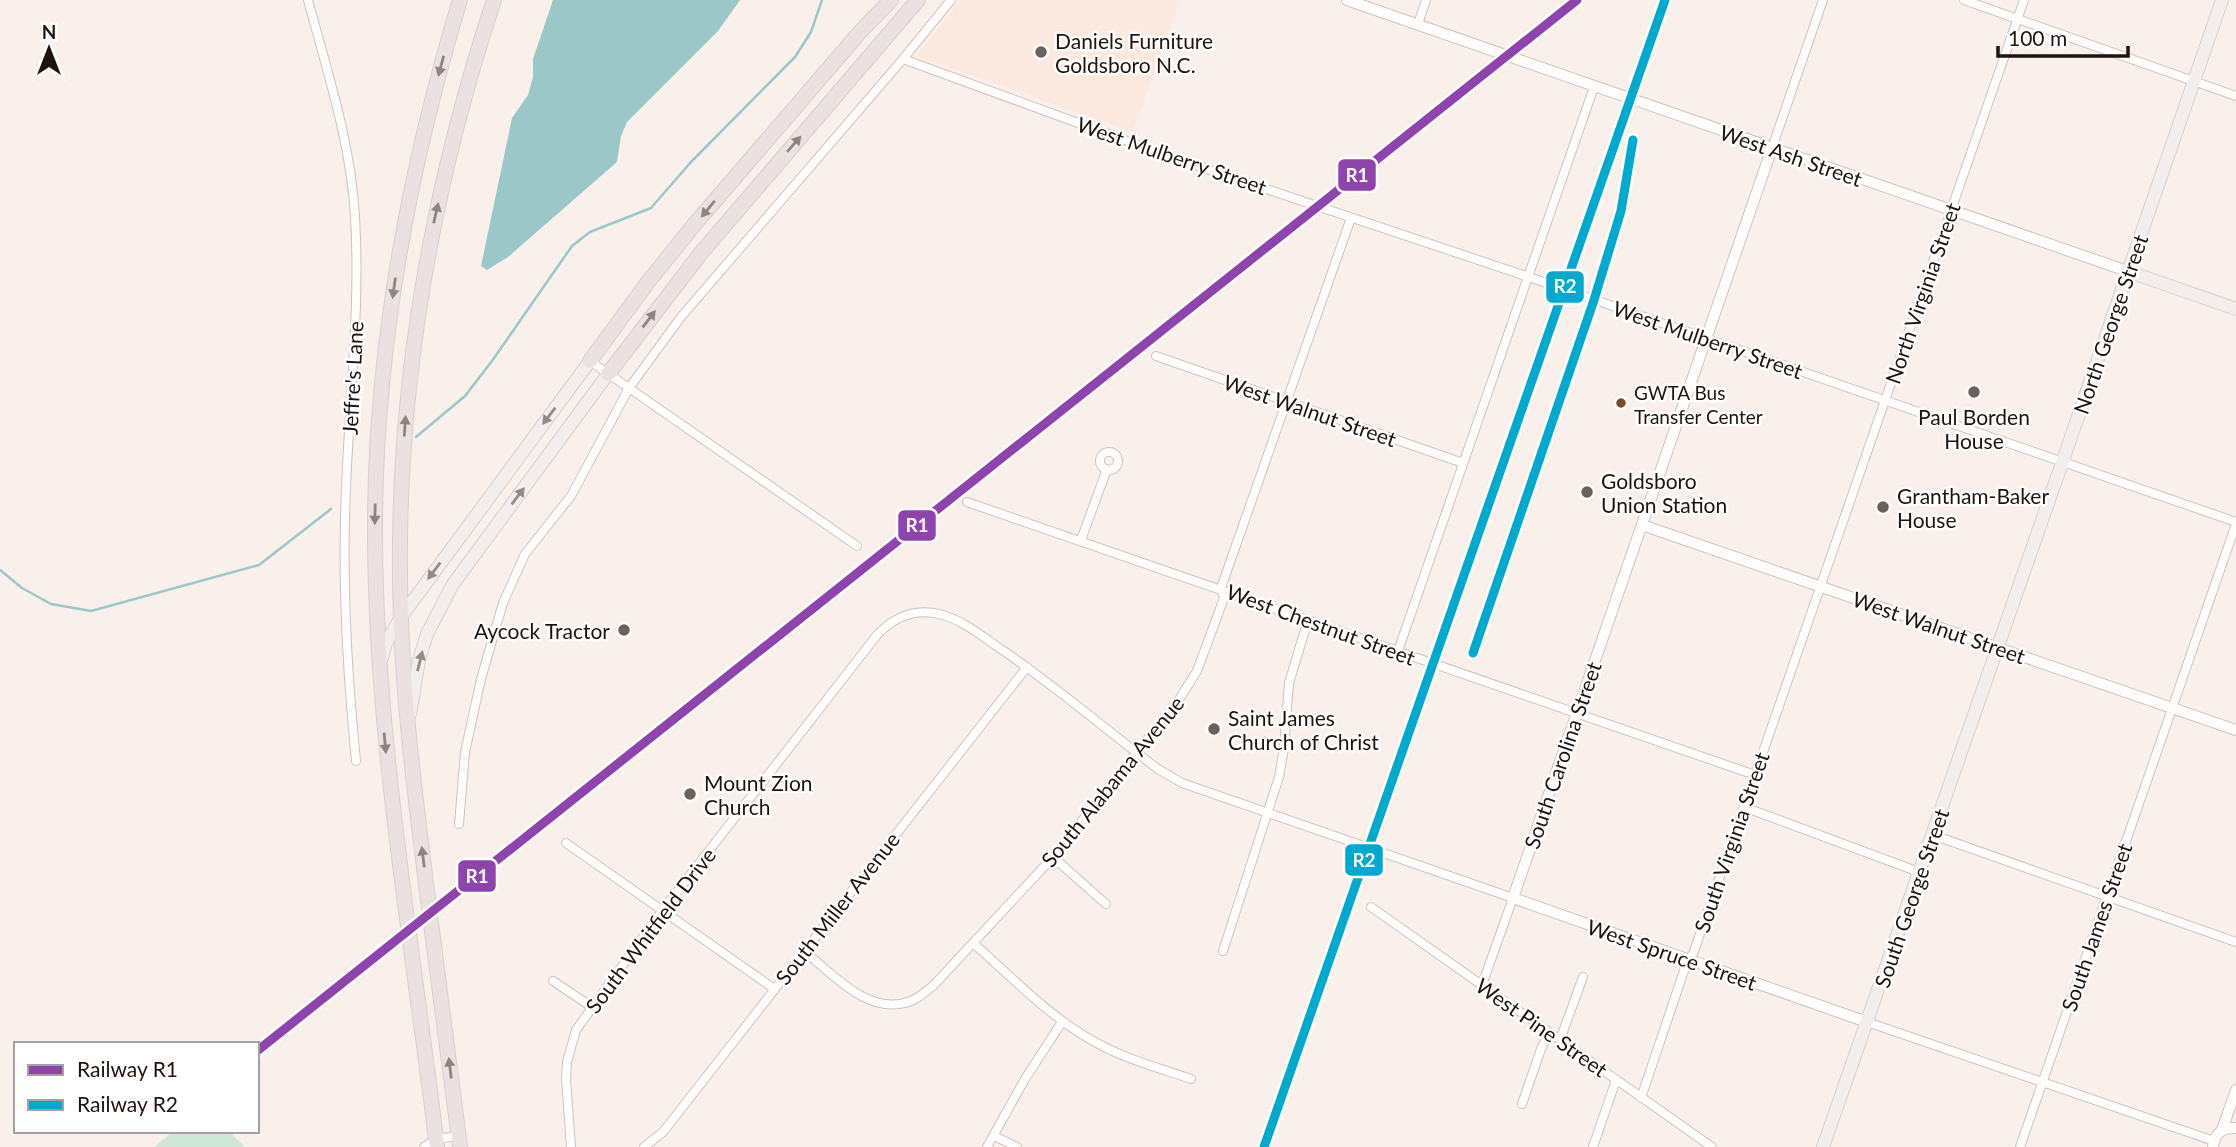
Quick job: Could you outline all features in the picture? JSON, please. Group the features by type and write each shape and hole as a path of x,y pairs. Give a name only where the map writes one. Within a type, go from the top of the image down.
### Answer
{"highway":[{"path":"433,1144 387,758 380,675 375,520 379,431 389,326 413,183 460,0"},
{"path":"459,1141 408,728 401,617 402,463 421,292 437,208 460,110 494,0"},
{"path":"860,32 880,0"},
{"path":"590,361 694,225 860,32 891,0"},
{"path":"608,374 726,223 918,0"}],"main road":[{"name":"North George Street","path":"1998,648 2221,0"},
{"name":"West Ash Street","path":"2127,271 2236,309"},
{"path":"380,675 386,643 401,617 590,361"},
{"path":"408,728 419,660 438,611 453,584 608,374"},
{"name":"South George Street","path":"1823,1147 1998,648"}],"street":[{"name":"Jeffre's Lane","path":"308,0 342,132 355,215 356,292 345,519 347,629 356,761"},
{"path":"459,824 465,752 484,667 503,603 525,554 571,496 629,388 681,317 951,0"},
{"name":"West Ash Street","path":"1347,0 2127,271"},
{"path":"1418,24 1426,0"},
{"path":"1772,148 1823,0"},
{"path":"1964,0 2236,96"},
{"name":"North Virginia Street","path":"1820,586 2024,0"},
{"name":"West Mulberry Street","path":"903,59 1171,156 1529,277 2236,523"},
{"path":"1398,652 1594,87"},
{"name":"South Carolina Street","path":"1482,985 1772,148"},
{"name":"South Alabama Avenue","path":"804,951 859,996 880,1005 898,1005 914,1000 933,986 1053,857 1138,754 1180,698 1197,671 1224,598 1221,588 1350,218"},
{"name":"West Walnut Street","path":"1156,356 1463,463"},
{"path":"590,361 857,546"},
{"path":"1081,540 1107,469"},
{"name":"West Chestnut Street","path":"967,502 1755,775"},
{"name":"South James Street","path":"2020,1147 2236,523"},
{"name":"West Walnut Street","path":"1642,525 2236,730"},
{"name":"South Virginia Street","path":"1641,1097 1820,586"},
{"name":"West Spruce Street","path":"908,614 929,612 948,616 965,625 1027,667 1158,769 1182,783 2213,1144"},
{"name":"South Whitfield Drive","path":"571,1147 566,1079 567,1062 576,1030 662,911 877,635 891,621 908,614"},
{"path":"1223,951 1283,760 1289,683 1308,620"},
{"name":"South Miller Avenue","path":"644,1147 663,1132 773,988 1027,667"},
{"path":"1744,807 1920,872"},
{"path":"1933,835 2236,942"},
{"path":"566,843 773,988"},
{"path":"1053,857 1106,904"},
{"name":"West Pine Street","path":"1371,907 1712,1147"},
{"path":"973,943 1062,1021 1125,1056 1191,1079"},
{"path":"1560,1040 1583,977"},
{"path":"553,981 592,1007"},
{"path":"987,1147 1025,1079 1062,1021"},
{"path":"1522,1104 1549,1032"},
{"path":"1593,1147 1616,1080"},
{"path":"2213,1144 2222,1130 2236,1090"},
{"path":"2222,1130 2236,1128"},
{"path":"994,1136 1017,1147"},
{"path":"433,1144 459,1141"}],"shaded area":[{"path":"961,0 1180,1 1133,132 916,56"}],"green space":[{"path":"172,1133 231,1133 245,1147 154,1147"}],"water":[{"path":"553,0 740,0 718,31 627,122 621,136 617,162 508,257 487,270 481,266 512,118 528,95 533,77 533,59"}],"waterway":[{"path":"416,437 465,396 572,246 590,232 651,208 691,162 795,57 811,32 822,0"},
{"path":"0,570 22,588 51,604 91,611 259,565 331,509"}],"rail line":[{"name":"R1","path":"259,1049 1577,0"},
{"name":"R2","path":"1264,1147 1665,0"},
{"name":"R2","path":"1473,653 1594,300 1621,211 1633,140"}],"place":[{"name":"Daniels Furniture Goldsboro N.C.","path":"1041,52"},
{"name":"Paul Borden House","path":"1974,392"},
{"name":"GWTA Bus Transfer Center","path":"1621,403"},
{"name":"Goldsboro Union Station","path":"1587,492"},
{"name":"Grantham-Baker House","path":"1883,507"},
{"name":"Aycock Tractor","path":"624,630"},
{"name":"Saint James Church of Christ","path":"1214,729"},
{"name":"Mount Zion Church","path":"690,794"}]}
